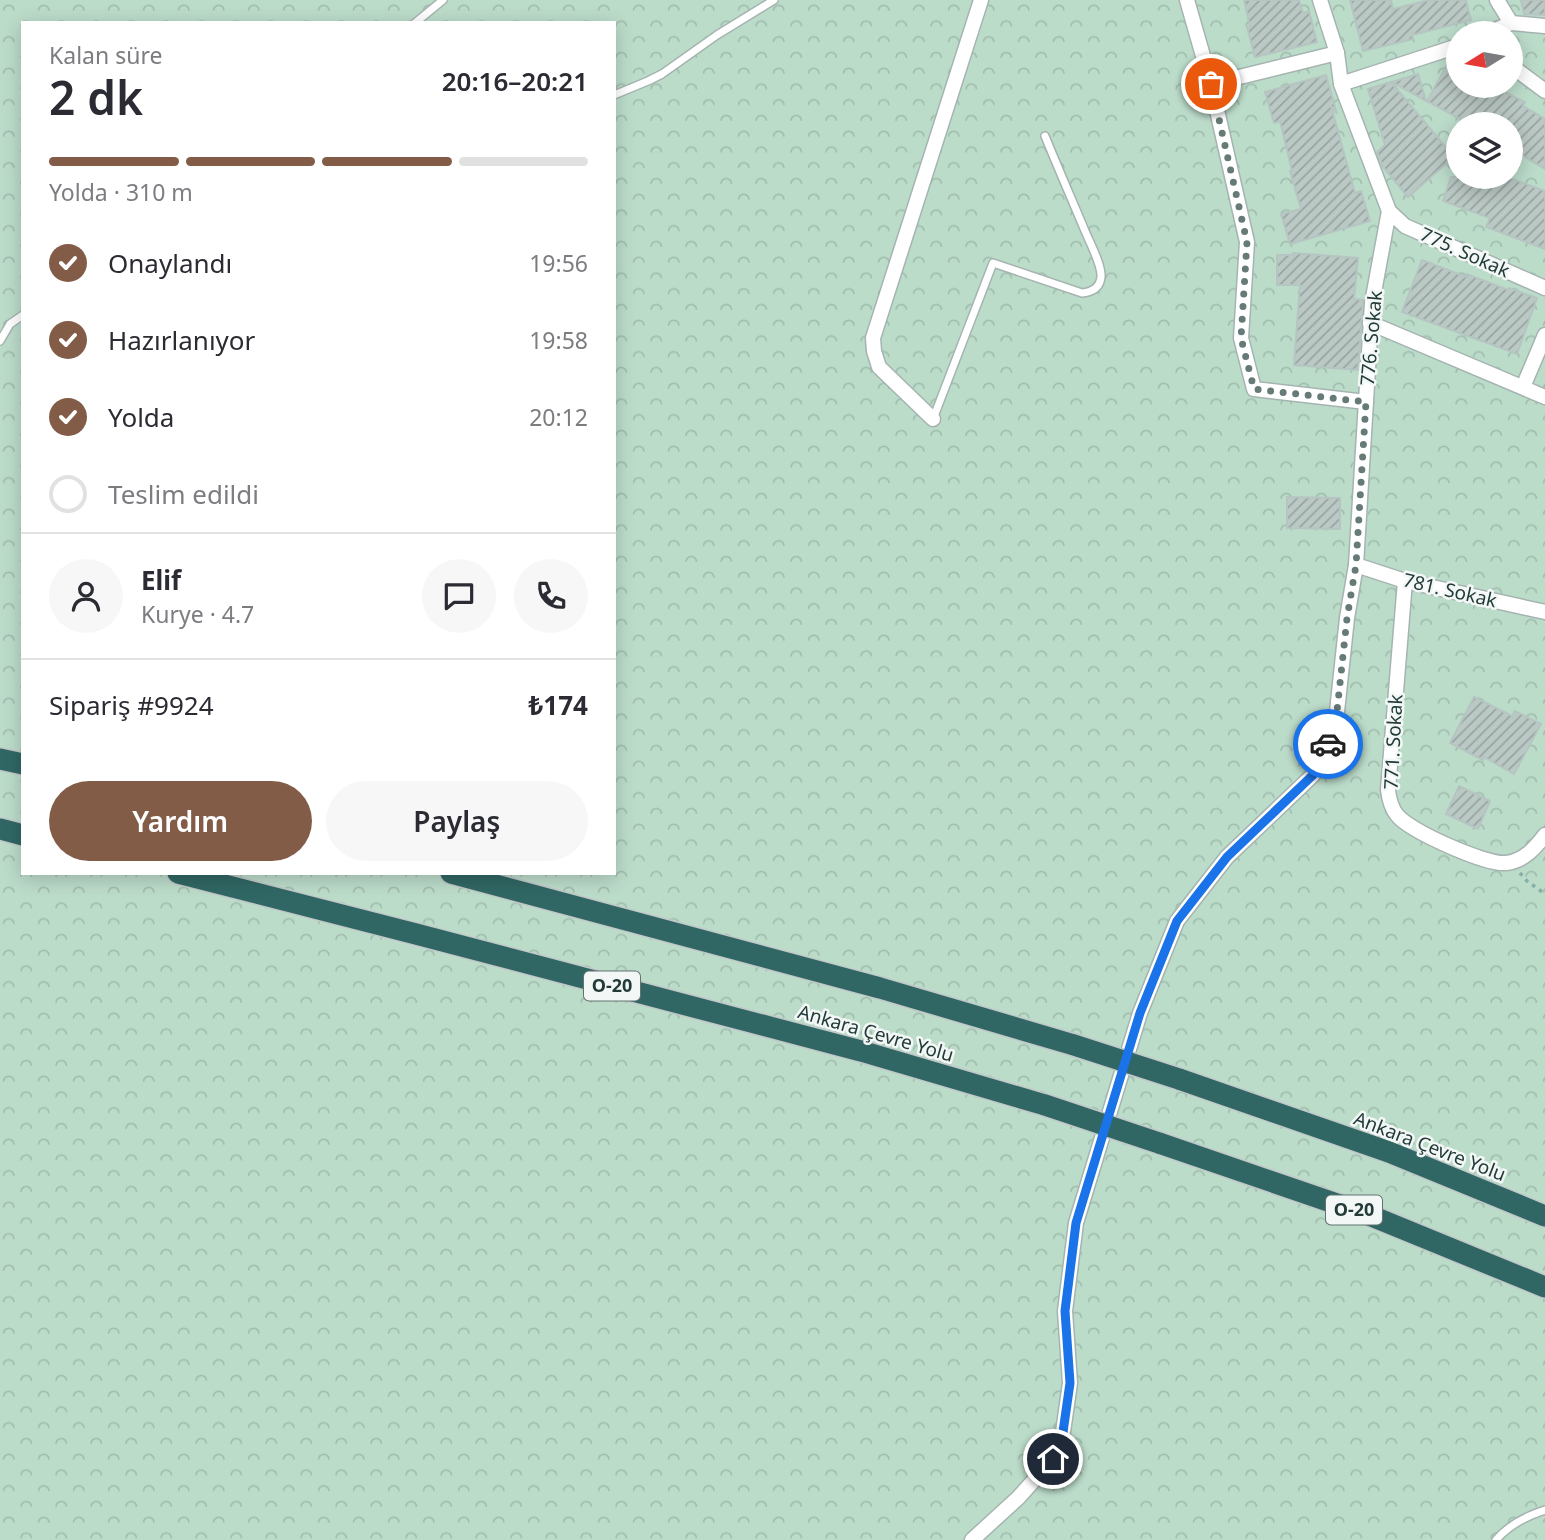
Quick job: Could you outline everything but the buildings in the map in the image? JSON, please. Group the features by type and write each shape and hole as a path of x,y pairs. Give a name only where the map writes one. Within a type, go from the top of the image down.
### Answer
{"highway":[{"path":"0,759 21,764"},
{"path":"0,829 21,834"},
{"name":"Ankara Çevre Yolu","path":"186,875 861,1051 1045,1105 1369,1215 1545,1287"},
{"name":"Ankara Çevre Yolu","path":"457,875 880,988 1074,1045 1389,1152 1545,1216"}],"street":[{"path":"933,419 879,367 873,338 981,0"},
{"path":"1187,0 1211,84 1247,242 1241,338 1254,389 1366,402"},
{"path":"1320,0 1337,53 1341,83 1389,211"},
{"path":"1497,0 1510,21"},
{"path":"1523,24 1545,26"},
{"path":"1341,83 1446,50"},
{"path":"1211,84 1337,53"},
{"path":"1523,75 1545,91"},
{"name":"775. Sokak","path":"1389,211 1405,226 1545,287"},
{"name":"776. Sokak","path":"972,1540 1018,1498 1053,1459 1063,1432 1070,1383 1065,1311 1076,1223 1140,1013 1177,921 1227,857 1313,775 1335,730 1347,618 1356,565 1372,303 1389,211"},
{"path":"1370,323 1545,397"},
{"path":"1523,387 1545,335"},
{"name":"781. Sokak","path":"1356,565 1405,582 1545,612"},
{"name":"771. Sokak","path":"1405,582 1388,790 1393,809 1407,825 1454,848 1489,861 1511,862"},
{"path":"1511,862 1531,852 1545,835"}],"lane":[{"path":"417,21 443,0"},
{"path":"616,94 662,74 717,35 774,0"},
{"path":"933,419 993,262 1082,293 1094,289 1100,280 1100,269 1092,248 1045,136"},
{"path":"0,341 10,324 21,316"},
{"path":"1496,1540 1516,1522 1545,1510"}],"path":[{"path":"1511,862 1527,881 1545,894"}],"green space":[{"path":"0,0 1545,0 1545,1540 0,1540"}],"way so far":[{"path":"1211,84 1247,242 1241,338 1254,389 1366,402 1356,565 1347,618 1335,730 1328,744"}],"route":[{"path":"1053,1459 1063,1432 1070,1383 1065,1311 1076,1223 1140,1013 1177,921 1227,857 1313,775 1328,744"}]}
